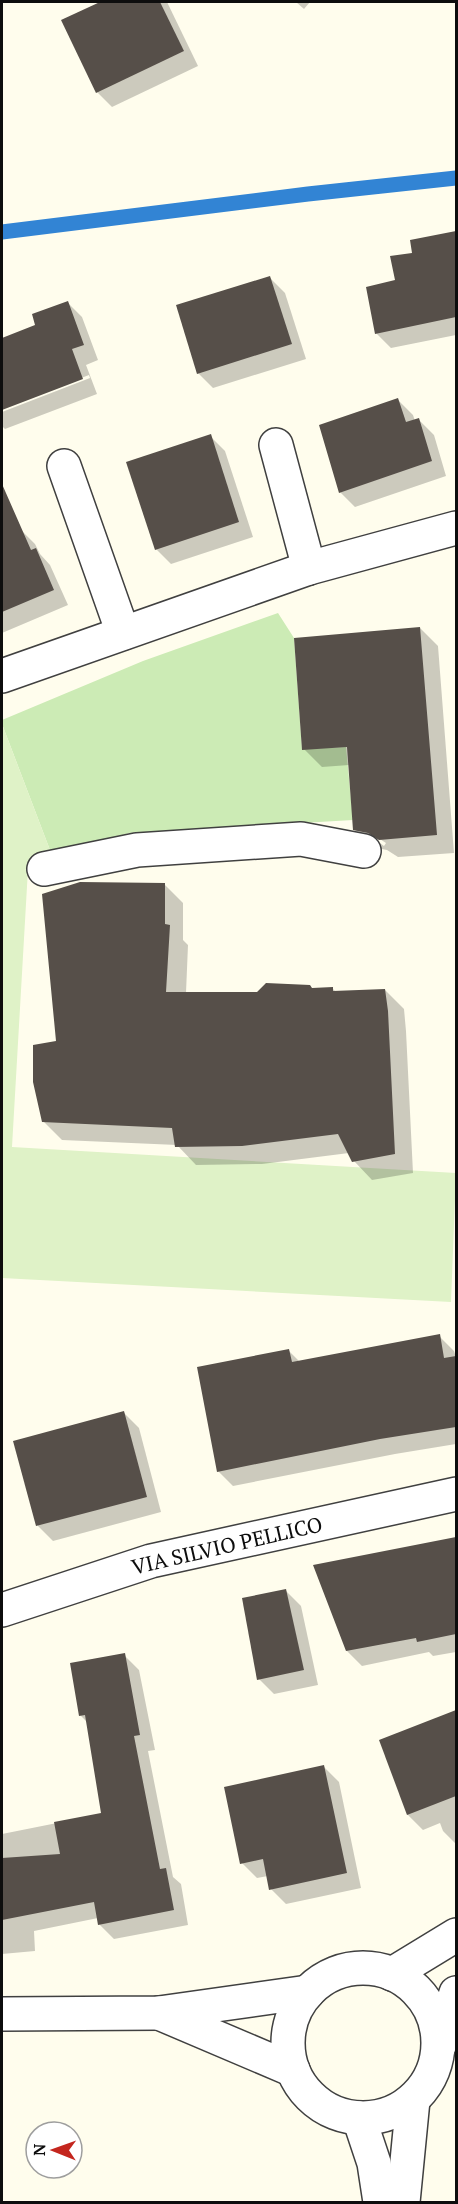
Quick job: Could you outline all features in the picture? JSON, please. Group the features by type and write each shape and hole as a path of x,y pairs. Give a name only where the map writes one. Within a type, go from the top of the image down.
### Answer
{"street":[{"path":"276,445 309,568"},
{"path":"64,466 123,633"},
{"path":"2,676 309,568 456,528"},
{"path":"44,869 137,850 301,839 364,851"},
{"name":"VIA SILVIO PELLICO","path":"2,1610 151,1561 456,1494"},
{"path":"392,1974 456,1935"},
{"path":"438,2047 436,2027 427,2004 411,1986 392,1974 370,1969 348,1970 321,1980 308,1992 294,2013 288,2045 293,2070 299,2084 319,2104 344,2116 359,2118 385,2115 399,2110 413,2100 429,2079 456,1993"},
{"path":"2,2014 159,2013 308,1992"},
{"path":"159,2013 293,2070"},
{"path":"403,2202 413,2100"},
{"path":"359,2118 374,2163 380,2202"}],"green space":[{"path":"278,613 294,638 302,749 346,747 353,820 129,833 53,858 2,720 143,661"},
{"path":"2,724 53,858 24,870 28,869 12,1147 456,1173 451,1302 2,1278"}],"building":[{"path":"100,2 160,2 184,51 96,93 61,20"},
{"path":"456,231 456,317 375,334 366,287 395,280 390,256 412,253 410,240"},
{"path":"270,276 292,344 197,374 176,305"},
{"path":"68,301 84,345 72,349 83,379 2,410 2,338 35,325 32,314"},
{"path":"398,398 406,422 419,418 432,461 339,493 319,425"},
{"path":"211,434 239,522 155,550 126,462"},
{"path":"2,484 31,550 36,548 54,590 2,612"},
{"path":"420,627 437,835 379,840 368,833 353,830 347,747 302,750 294,638"},
{"path":"80,882 165,883 165,924 170,925 166,992 257,992 266,983 310,985 312,988 333,987 333,991 385,989 395,1154 352,1162 338,1134 242,1146 175,1147 172,1128 42,1122 33,1082 33,1045 56,1041 42,894"},
{"path":"440,1334 444,1358 456,1356 456,1427 380,1439 217,1472 197,1367 289,1349 292,1362"},
{"path":"124,1411 147,1497 36,1526 13,1441"},
{"path":"456,1537 456,1634 417,1642 416,1638 346,1651 313,1565"},
{"path":"286,1589 304,1670 257,1680 242,1598"},
{"path":"125,1653 140,1735 134,1736 160,1869 166,1868 174,1910 98,1925 94,1902 2,1920 2,1858 60,1854 54,1822 101,1813 85,1715 79,1716 70,1663"},
{"path":"456,1710 456,1796 407,1815 379,1740"},
{"path":"324,1765 347,1873 269,1890 263,1859 240,1864 224,1787"}],"waterway":[{"path":"2,232 456,178"}]}
